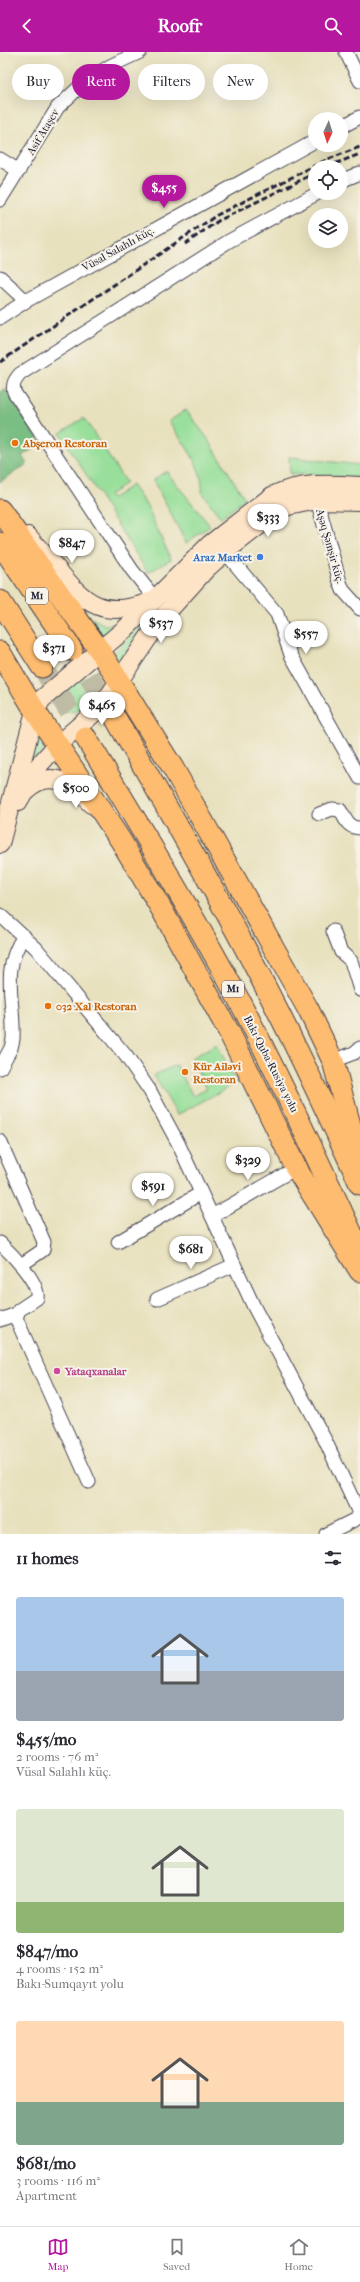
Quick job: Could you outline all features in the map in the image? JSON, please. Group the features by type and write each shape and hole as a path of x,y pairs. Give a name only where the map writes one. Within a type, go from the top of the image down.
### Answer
{"highway":[{"path":"0,510 100,651 173,768 308,1008 333,1061 357,1134 360,1162"},
{"name":"M1","path":"0,543 72,650"},
{"path":"0,601 42,667"},
{"path":"0,652 57,745 121,841 198,973 296,1168 360,1271"},
{"name":"M1","path":"116,719 196,857 266,987 324,1105 360,1184"},
{"name":"Bakı-Quba-Rusiya yolu","path":"86,738 168,872 239,1001 297,1115 360,1252"}],"main road":[{"path":"1,842 22,795 40,764 57,745 102,706 145,640 228,543 272,496 283,490 316,485 360,486"},
{"path":"1,842 35,710 51,690 100,651 156,600 188,564 228,543 278,512 300,502 317,500 360,500"},
{"path":"0,503 73,589 85,600 110,610 123,610 156,600"},
{"path":"22,795 37,781 44,779 64,782 86,798 121,841"}],"street":[{"name":"Asif Ataşev","path":"0,200 58,107 71,93 86,81 110,66 140,52"},
{"path":"346,52 360,81"},
{"path":"348,123 360,117"},
{"name":"Vüsal Salahlı küç.","path":"0,318 26,301 308,145"},
{"path":"0,159 19,171"},
{"path":"348,178 360,173"},
{"path":"156,600 132,570 14,392 13,387 15,381 20,374 229,241 308,198"},
{"path":"0,277 26,301"},
{"name":"Aşəq Şəmşir küç.","path":"317,500 343,590 360,609"},
{"path":"228,543 277,614 291,655 360,778"},
{"path":"319,814 332,809 340,810 348,825 360,828"},
{"path":"0,915 24,936 135,1067 168,1124 277,1353 325,1440 360,1516 326,1534"},
{"path":"332,931 341,952 351,961 360,990"},
{"path":"0,1068 11,1048 13,1039 9,979 11,962 24,936"},
{"path":"333,1061 360,1048"},
{"path":"0,1141 44,1242 43,1250 21,1265"},
{"path":"212,1216 296,1168"},
{"path":"118,1242 201,1193"},
{"path":"0,1244 21,1265 38,1294 35,1301 19,1310 16,1314 0,1320"},
{"path":"157,1299 234,1265"},
{"path":"16,1314 18,1324 89,1482"}],"green space":[{"path":"5,389 41,443 22,456 27,464 0,482 0,393"},
{"path":"186,410 208,439 245,499 221,518 202,493 200,473 196,464 169,421"},
{"path":"84,418 126,483 109,495 111,499 132,485 146,505 171,559 148,573 60,433"},
{"path":"289,457 360,465 360,478 290,474"},
{"path":"166,471 210,526 186,543 153,480"},
{"path":"158,608 117,663 113,654"},
{"path":"92,618 105,625 123,624 103,640"},
{"path":"80,678 87,678 97,685 95,697 76,712 64,712 57,705 58,695"},
{"path":"40,727 49,741 23,780"},
{"path":"217,1044 236,1083 177,1115 154,1075 176,1065 193,1096 207,1089 191,1058"}],"tunnel":[{"path":"72,650 116,719"},
{"path":"42,667 86,738"}],"railway":[{"path":"0,362 217,215 326,160 360,147"},
{"path":"345,160 360,154"},
{"path":"185,244 218,221 308,176"}],"place":[{"name":"Abşeron Restoran","path":"15,443"},
{"name":"Araz Market","path":"260,557"},
{"name":"032 Xal Restoran","path":"48,1006"},
{"name":"Kür Ailəvi Restoran","path":"185,1072"},
{"name":"Yataqxanalar","path":"57,1371"}]}
